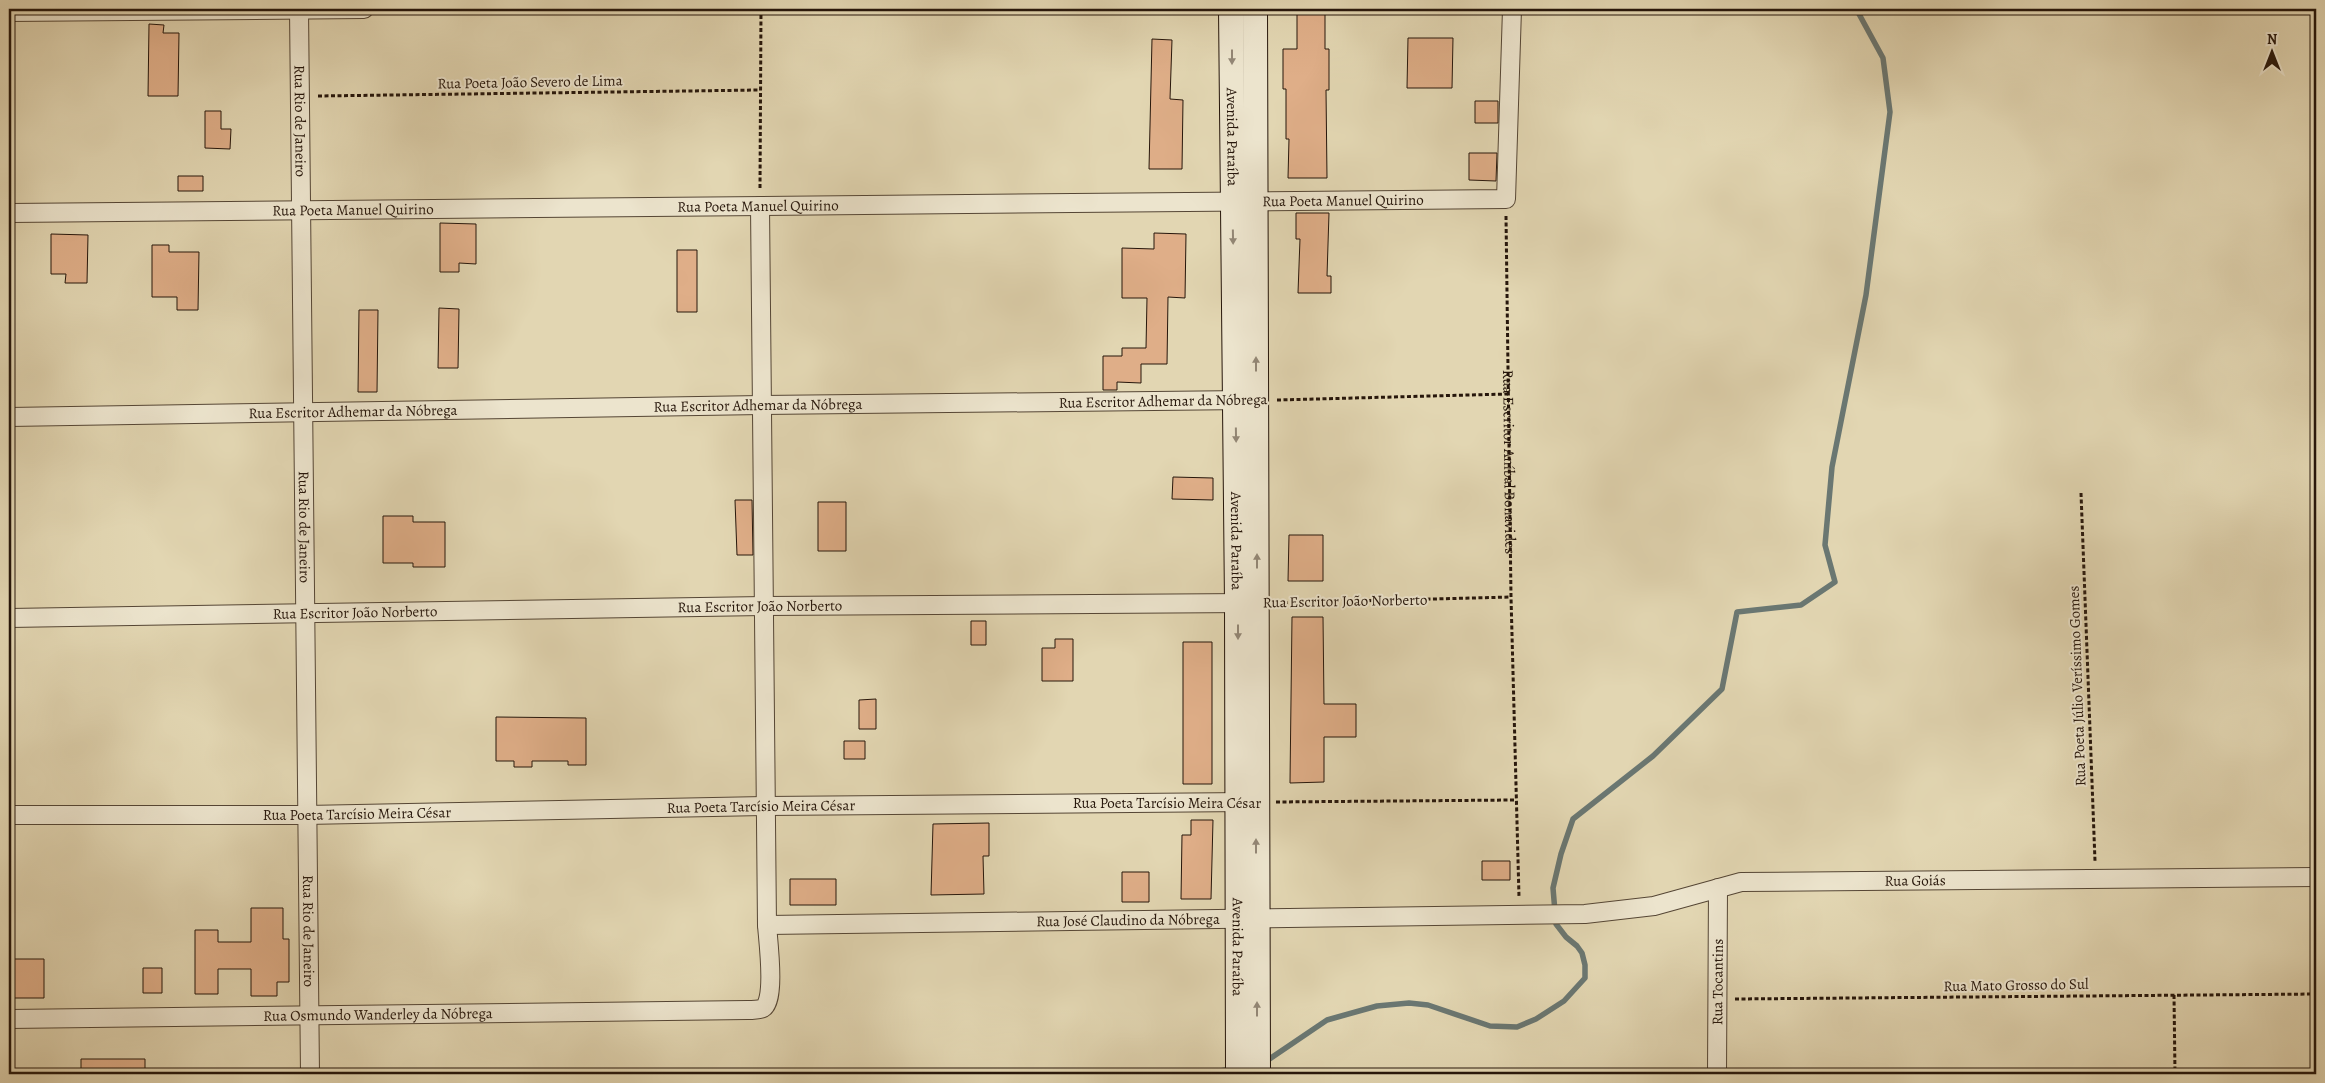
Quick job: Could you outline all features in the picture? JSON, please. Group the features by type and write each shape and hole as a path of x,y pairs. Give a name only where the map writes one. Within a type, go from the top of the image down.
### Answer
{"street":[{"name":"Rua Rio de Janeiro","path":"299,9 310,1074"},
{"path":"9,12 364,9"},
{"name":"Avenida Paraíba","path":"1231,9 1244,202 1248,1067"},
{"name":"Avenida Paraíba","path":"1244,202 1255,9"},
{"path":"1506,199 1512,9"},
{"name":"Rua Poeta Manuel Quirino","path":"9,213 301,212 1506,199"},
{"path":"760,206 767,925"},
{"name":"Rua Escritor Adhemar da Nóbrega","path":"9,417 762,405 1246,400"},
{"name":"Rua Escritor João Norberto","path":"9,618 764,606 1247,603"},
{"name":"Rua Poeta Tarcísio Meira César","path":"9,815 306,816 766,806 1247,802"},
{"name":"Rua Goiás","path":"1519,915 1617,912 1690,898 1741,882 2316,877"},
{"name":"Rua Tocantins","path":"1717,1074 1718,888"},
{"name":"Rua José Claudino da Nóbrega","path":"767,925 1247,917 1519,915"},
{"name":"Rua Osmundo Wanderley da Nóbrega","path":"9,1019 748,1010 763,1008 770,998 767,925"}],"path":[{"path":"760,206 761,9"},
{"name":"Rua Poeta João Severo de Lima","path":"300,96 760,90"},
{"name":"Rua Escritor Aníbal Bonavides","path":"1506,199 1511,597 1519,915"},
{"name":"Rua Escritor Adhemar da Nóbrega","path":"1246,400 1508,394"},
{"name":"Rua Poeta Júlio Veríssimo Gomes","path":"2081,493 2095,879"},
{"name":"Rua Escritor João Norberto","path":"1247,603 1511,597"},
{"name":"Rua Poeta Tarcísio Meira César","path":"1247,802 1515,800"},
{"name":"Rua Mato Grosso do Sul","path":"1717,999 2316,994"},
{"path":"2174,995 2175,1074"}],"building":[{"path":"1297,11 1325,12 1325,49 1329,49 1329,90 1326,90 1327,178 1288,178 1289,139 1286,139 1286,89 1283,89 1283,49 1297,49"},
{"path":"149,24 164,25 163,33 179,33 178,96 148,96"},
{"path":"1408,38 1453,38 1452,88 1407,88"},
{"path":"1152,39 1172,40 1170,99 1183,100 1182,169 1149,169"},
{"path":"1475,101 1498,101 1498,123 1475,123"},
{"path":"205,111 221,111 221,129 231,129 230,149 205,148"},
{"path":"1469,153 1497,153 1496,181 1469,180"},
{"path":"178,176 203,176 203,191 178,191"},
{"path":"1296,213 1329,213 1327,276 1331,276 1331,293 1298,293 1300,239 1296,239"},
{"path":"440,223 476,224 476,264 459,263 459,272 440,272"},
{"path":"1154,233 1186,234 1185,298 1168,297 1167,364 1141,364 1141,383 1117,382 1117,390 1103,390 1103,356 1122,356 1122,348 1146,348 1147,298 1122,298 1122,248 1154,249"},
{"path":"51,234 88,235 87,283 65,283 66,274 51,274"},
{"path":"152,245 169,245 169,252 199,252 198,310 177,310 177,297 152,297"},
{"path":"677,250 697,250 697,312 677,312"},
{"path":"439,308 459,309 458,368 438,368"},
{"path":"359,310 378,310 377,392 358,392"},
{"path":"1173,477 1213,478 1213,500 1172,499"},
{"path":"735,500 752,500 753,555 737,555"},
{"path":"818,502 846,502 846,551 818,551"},
{"path":"383,516 413,516 413,522 445,522 445,567 413,567 413,563 383,563"},
{"path":"1289,535 1323,535 1323,581 1288,581"},
{"path":"1292,617 1323,617 1324,704 1356,704 1356,737 1324,737 1324,782 1290,783"},
{"path":"971,621 986,621 986,645 971,645"},
{"path":"1055,639 1073,639 1073,681 1042,681 1042,648 1055,648"},
{"path":"1183,642 1212,642 1212,784 1183,784"},
{"path":"876,699 876,729 859,729 859,700"},
{"path":"496,717 586,718 586,765 568,765 568,761 532,761 532,767 514,767 514,761 496,761"},
{"path":"844,741 865,741 865,759 844,759"},
{"path":"1191,820 1213,820 1211,899 1181,899 1182,835 1191,835"},
{"path":"989,823 989,856 983,856 984,894 931,895 933,824"},
{"path":"1482,861 1510,861 1510,880 1482,880"},
{"path":"1122,872 1149,872 1149,902 1122,902"},
{"path":"790,879 836,879 836,905 790,905"},
{"path":"251,908 283,908 283,939 289,939 289,982 277,982 277,996 251,996 251,969 218,969 218,994 195,994 195,930 218,930 218,942 251,942"},
{"path":"9,959 44,959 44,998 9,998"},
{"path":"143,968 162,968 162,993 143,993"},
{"path":"81,1059 145,1059 145,1074 81,1074"}],"waterway":[{"path":"1265,1062 1327,1020 1377,1006 1409,1003 1428,1005 1490,1026 1517,1027 1536,1019 1564,1001 1585,978 1585,965 1582,953 1556,924 1553,888 1561,854 1573,819 1653,756 1722,689 1737,612 1801,605 1835,582 1825,545 1832,467 1866,295 1890,112 1883,58 1858,9"},
{"path":"1202,1074 1232,1069"}]}
